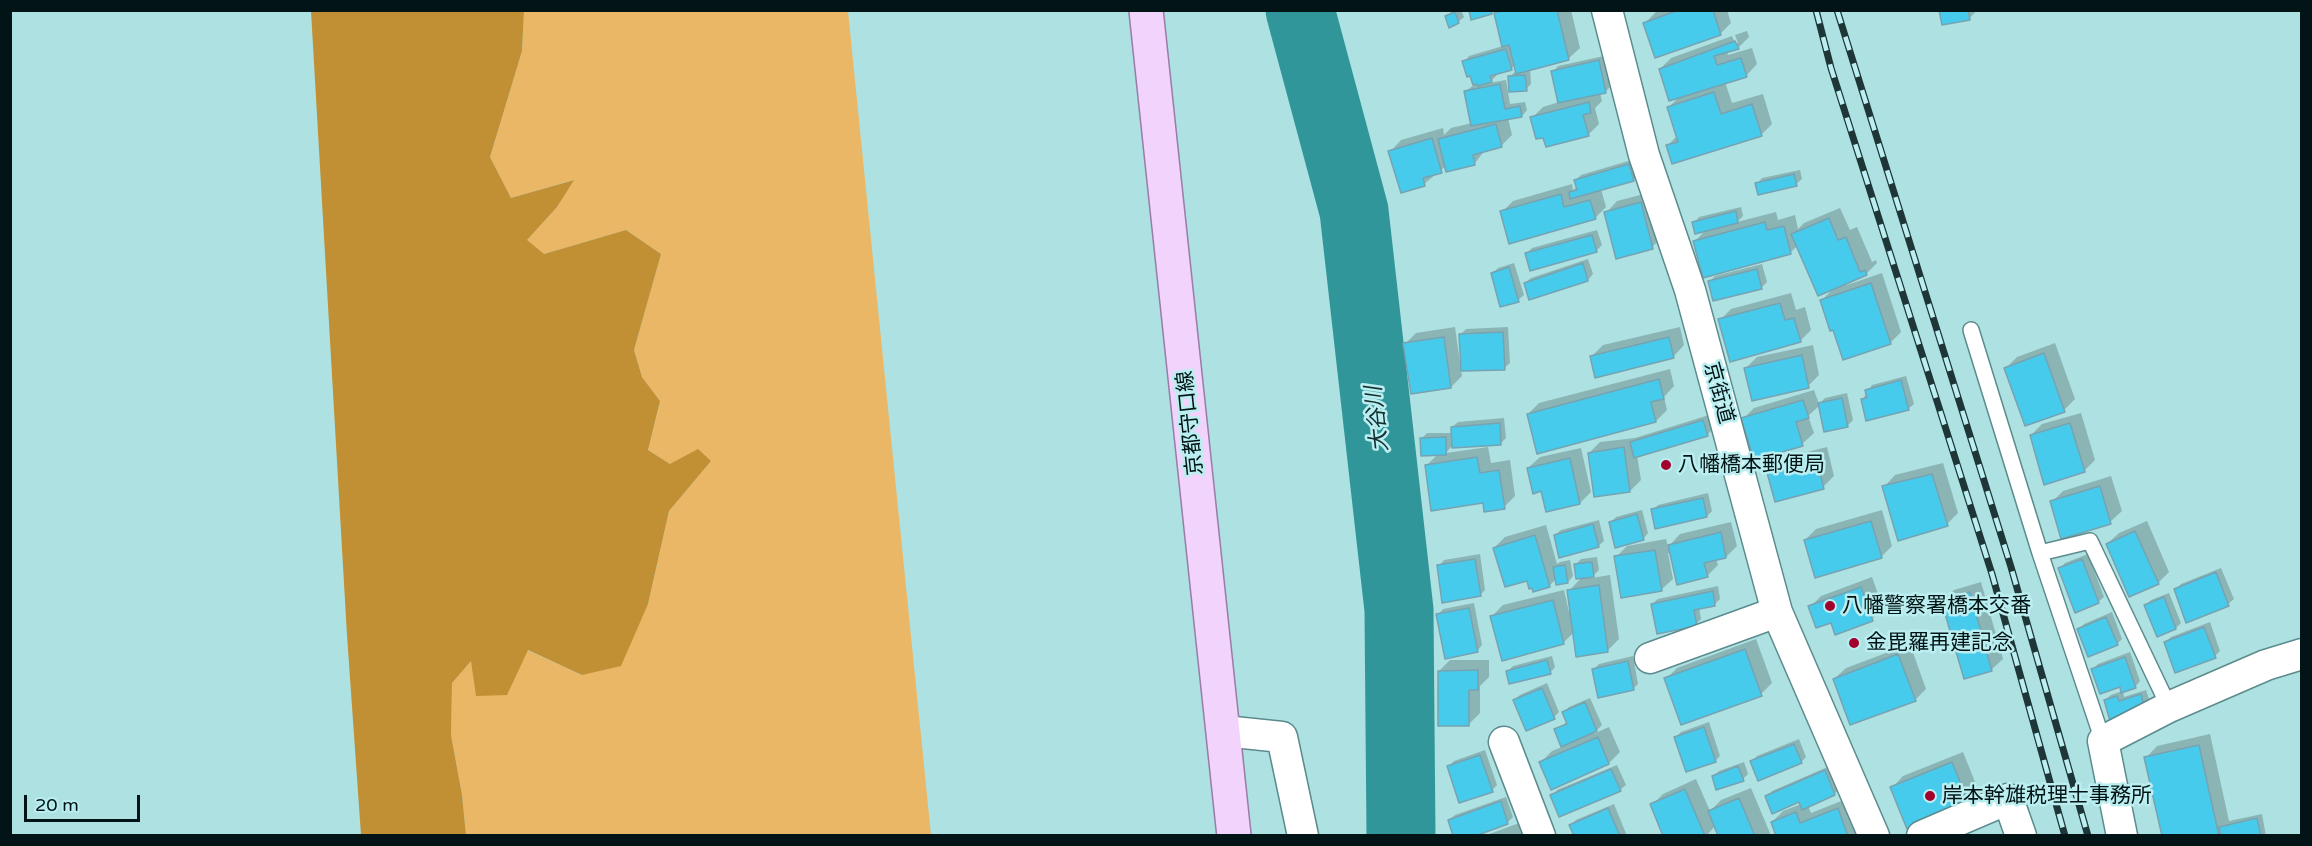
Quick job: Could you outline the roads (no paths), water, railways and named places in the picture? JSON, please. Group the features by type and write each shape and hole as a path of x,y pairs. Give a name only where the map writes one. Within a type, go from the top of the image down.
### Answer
{"main road":[{"name":"京都守口線","path":"1146,10 1234,836"}],"street":[{"name":"京街道","path":"1607,10 1644,155 1690,290 1777,612 1874,836"},
{"path":"1650,658 1777,612"},
{"path":"2122,836 2103,741 2169,707 2266,665 2301,654"},
{"path":"1224,731 1282,737 1303,836"},
{"path":"1504,742 1540,836"},
{"path":"1922,836 2008,799 2021,836"}],"lane":[{"path":"1971,330 2040,553 2103,741"},
{"path":"2040,553 2091,541 2169,707"}],"waterway":[{"name":"大谷川","path":"1300,10 1354,211 1399,610 1401,836"}],"railway":[{"path":"1816,10 1831,68 1992,574 2065,836"},
{"path":"1837,10 2011,567 2088,836"}],"place":[{"name":"八幡橋本郵便局","path":"1666,465"},
{"name":"八幡警察署橋本交番","path":"1830,606"},
{"name":"金毘羅再建記念","path":"1854,643"},
{"name":"岸本幹雄税理士事務所","path":"1930,796"}]}
